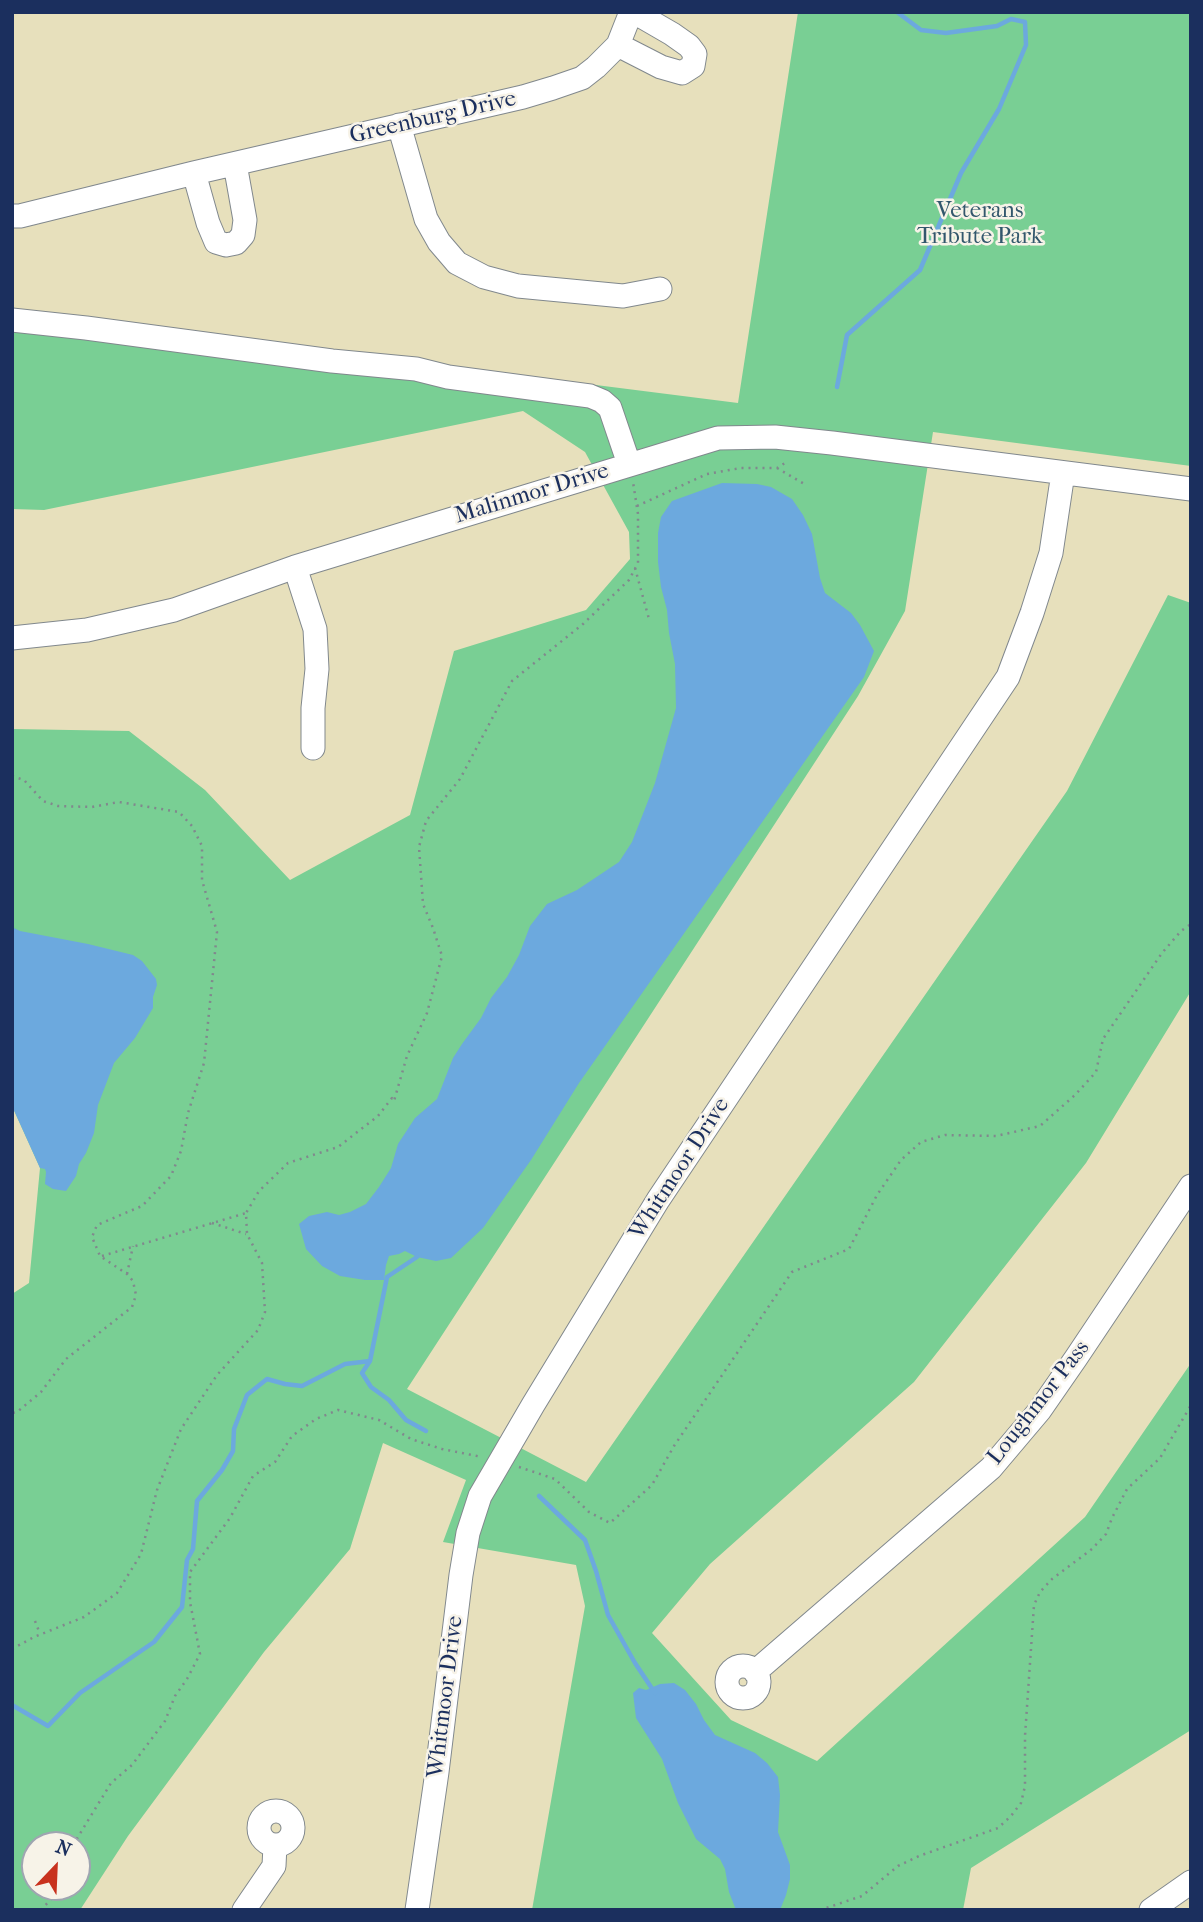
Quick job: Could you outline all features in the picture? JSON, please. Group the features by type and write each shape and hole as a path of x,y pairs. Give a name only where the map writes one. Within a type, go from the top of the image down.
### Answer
{"street":[{"name":"Greenburg Drive","path":"12,216 523,97 572,82 596,67 618,45 633,12 689,46 695,54 693,66 682,73 618,45"},
{"path":"399,125 426,219 439,242 457,263 484,277 518,285 623,296 660,289"},
{"path":"194,173 216,242 226,245 236,243 243,235 245,220 235,164"},
{"path":"12,320 332,361 416,369 474,381 590,396 610,408 629,464"},
{"name":"Malinmor Drive","path":"12,638 87,630 174,610 295,567 718,438 775,437 1063,473"},
{"path":"1063,473 1191,489"},
{"name":"Whitmoor Drive","path":"417,1910 461,1575 468,1533 480,1496 658,1200 1008,677 1051,553 1063,473"},
{"path":"295,567 315,629 317,669 313,748"},
{"name":"Loughmor Pass","path":"755,1672 991,1468 1047,1400 1191,1186"},
{"path":"244,1910 274,1866 275,1845"},
{"path":"1151,1910 1191,1882"}],"path":[{"path":"777,468 785,463"},
{"path":"12,1649 40,1634 84,1617 117,1593 141,1554 157,1490 181,1429 217,1375 258,1330 265,1312 262,1263 247,1234 246,1213 259,1191 288,1163 338,1147 378,1116 392,1098 394,1101 407,1056 427,1013 442,956 423,904 419,847 426,821 460,779 512,681 583,624 629,580 638,563 637,506 629,464"},
{"path":"637,506 707,474 741,468 777,468 806,485"},
{"path":"635,568 649,619"},
{"path":"12,776 24,780 43,802 58,806 92,807 119,802 178,812 192,825 202,846 202,880 217,932 204,1063 188,1113 181,1151 171,1176 142,1206 97,1225 92,1237 100,1256 133,1281 136,1296 132,1307 66,1359 41,1392 12,1413"},
{"path":"82,1831 111,1783 132,1765 165,1721 175,1696 200,1654 190,1602 190,1572 230,1518 253,1476 275,1462 292,1436 316,1419 338,1410 379,1420 411,1439 442,1449 500,1461 555,1479 589,1512 610,1523 652,1485 674,1446 792,1272 849,1250 877,1195 901,1160 921,1142 945,1135 996,1136 1040,1126 1075,1096 1096,1072 1103,1040 1162,953 1191,924"},
{"path":"100,1256 246,1213"},
{"path":"212,1223 247,1234"},
{"path":"127,1274 133,1246"},
{"path":"820,1910 862,1896 898,1866 919,1856 998,1828 1021,1803 1025,1786 1025,1736 1034,1605 1040,1592 1052,1579 1092,1549 1106,1534 1128,1489 1160,1458 1191,1405"},
{"path":"35,1621 40,1634"}],"green space":[{"name":"Veterans Tribute Park","path":"798,12 1191,12 1191,466 933,432 905,611 858,696 407,1389 586,1482 1067,791 1168,595 1191,603 1191,991 1086,1163 914,1382 710,1564 652,1633 731,1720 817,1761 1085,1517 1191,1363 1191,1730 971,1868 963,1910 532,1910 585,1606 576,1565 443,1542 466,1480 383,1443 350,1549 264,1652 128,1836 91,1893 91,1831 21,1831 21,1901 86,1901 80,1910 12,1910 12,1294 29,1283 40,1168 12,1106 12,729 129,731 205,790 290,880 410,815 454,651 586,610 630,559 629,532 585,452 523,411 44,510 12,509 12,311 738,403"}],"water":[{"path":"722,483 771,487 792,499 812,534 825,593 851,613 874,651 864,677 579,1083 531,1160 483,1228 451,1258 436,1261 405,1251 389,1256 384,1280 340,1276 322,1266 306,1249 299,1224 309,1216 327,1212 339,1215 366,1204 391,1168 398,1144 415,1118 437,1099 453,1058 507,977 530,926 547,904 577,890 619,862 632,842 655,783 676,708 675,664 658,562 661,517 672,501"},
{"path":"12,927 133,955 142,961 156,979 153,1008 135,1038 114,1063 98,1105 94,1133 76,1176 66,1191 53,1189 45,1184 45,1169 40,1168 12,1106"},
{"path":"674,1683 685,1690 715,1735 755,1753 778,1777 778,1832 790,1865 790,1879 780,1910 736,1910 720,1859 696,1839 678,1803 662,1759 636,1718 633,1693 639,1688 646,1690 660,1684"}],"waterway":[{"path":"837,387 847,335 920,270 961,173 999,109 1026,45 1025,22 1011,19 997,26 946,33 921,30 897,12"},
{"path":"417,1257 387,1277 370,1361 362,1373 371,1387 389,1400 406,1420 426,1431"},
{"path":"12,1705 48,1726 80,1693 154,1642 182,1607 187,1560 193,1549 197,1501 222,1470 233,1451 234,1429 247,1395 267,1379 302,1386 345,1364 370,1361"},
{"path":"539,1496 585,1540 608,1615 655,1693"}]}
